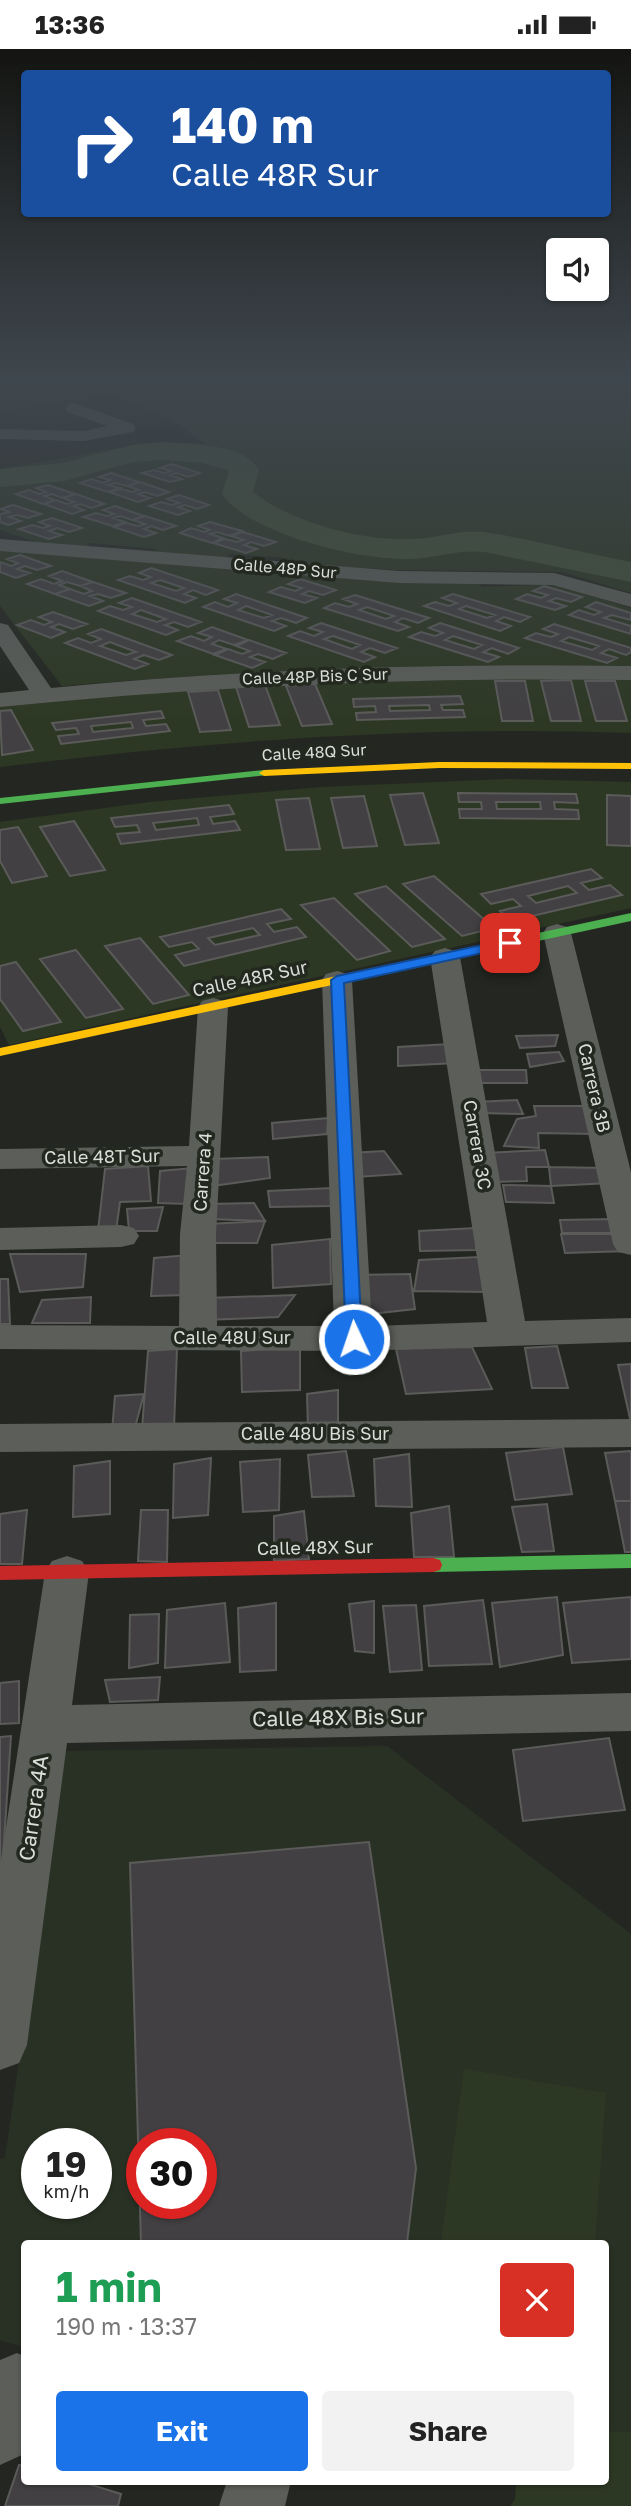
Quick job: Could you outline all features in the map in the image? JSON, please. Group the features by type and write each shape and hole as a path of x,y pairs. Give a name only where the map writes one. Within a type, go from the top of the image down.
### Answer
{"street":[{"name":"Calle 48P Sur","path":"0,545 372,575 543,579 570,582 631,601"},
{"path":"0,630 44,695"},
{"name":"Calle 48P Bis C Sur","path":"0,700 139,686 326,674 631,673"},
{"name":"Calle 48Q Sur","path":"0,801 248,774 344,768 446,764 631,766"},
{"name":"Calle 48R Sur","path":"0,1052 631,917"},
{"name":"Carrera 3B","path":"557,933 631,1244"},
{"name":"Carrera 3C","path":"445,957 508,1334"},
{"path":"337,980 354,1339"},
{"name":"Carrera 4","path":"198,1338 198,1234 205,1156 212,1007"},
{"name":"Calle 48T Sur","path":"0,1159 205,1156"},
{"path":"0,1239 121,1236"},
{"name":"Calle 48U Sur","path":"0,1337 354,1339 631,1331"},
{"name":"Calle 48U Bis Sur","path":"0,1438 631,1433"},
{"name":"Calle 48X Sur","path":"0,1573 631,1561"},
{"name":"Carrera 4A","path":"0,2045 67,1572"},
{"name":"Calle 48X Bis Sur","path":"46,1724 631,1712"},
{"path":"252,2506 258,2485"}],"shaded area":[{"path":"0,493 631,493 631,593 562,572 397,570 286,563 288,558 230,554 226,558 154,553 156,549 91,543 87,547 36,542 0,530"},
{"path":"0,550 480,581 481,587 555,584 631,608 631,666 489,665 346,669 62,686 0,606"},
{"path":"631,676 631,733 472,731 315,737 0,767 0,707 224,685"},
{"path":"507,779 631,782 631,908 9,1045 0,1027 0,822 150,802 322,787"},
{"path":"387,1746 631,1934 631,2432 609,2431 609,2240 21,2240 21,2346 0,2340 0,2159 5,2158 64,1751"},
{"path":"464,2069 606,2093 595,2240 441,2240"},
{"path":"609,2431 631,2432 631,2506 510,2506 515,2499 516,2485 609,2485"}],"building":[{"path":"71,493 75,494 62,498 52,494 44,496 55,500 43,504 16,494"},
{"path":"111,493 143,493 138,494 150,498 138,502"},
{"path":"147,493 167,493 157,496"},
{"path":"76,494 104,504 91,508 80,504 73,506 84,510 72,514 44,504 56,500 67,504 74,502 63,498"},
{"path":"179,495 209,505 197,509 185,505 178,507 190,511 178,515 149,506 161,502 172,505 179,503 167,499"},
{"path":"13,505 41,514 28,518 17,515 9,517 21,521 8,525 0,522 0,514 10,512 0,509"},
{"path":"115,506 144,516 132,520 120,516 113,518 125,522 113,526 83,517 96,513 107,516 114,514 103,510"},
{"path":"145,516 176,526 163,530 151,526 144,529 156,533 144,537 114,527 126,523 138,526 145,524 133,520"},
{"path":"52,518 82,528 69,532 57,528 49,531 62,535 49,539 19,529 32,525 43,528 50,526 39,522"},
{"path":"210,522 242,531 230,536 217,532 210,534 223,538 212,543 180,533 191,528 204,532 210,530 198,526"},
{"path":"243,532 276,542 264,546 251,542 244,545 257,549 246,553 213,543 225,539 237,542 244,540 231,536"},
{"path":"20,555 51,566 37,570 25,566 17,569 30,573 16,578 0,572 0,562 11,566 18,563 7,559"},
{"path":"151,568 218,590 206,595 193,590 184,594 196,598 185,603 118,580 130,576 143,580 151,577 139,573","holes":["160,580 184,588 176,591 151,583"]},
{"path":"62,571 93,582 80,586 67,582 59,585 70,589 55,594 27,584 41,579 54,584 62,581 49,576"},
{"path":"300,579 336,590 323,595 309,591 302,594 317,598 305,603 269,592 281,587 295,591 302,588 288,584"},
{"path":"93,582 126,593 111,598 98,594 90,596 103,601 89,606 55,594 70,589 84,594 92,591 80,586"},
{"path":"544,586 582,597 571,602 556,598 549,601 566,606 555,610 516,599 527,594 541,598 548,595 533,591"},
{"path":"236,594 307,618 296,623 281,618 272,621 286,626 274,631 203,607 215,602 228,607 237,603 224,599","holes":["246,606 272,615 264,618 238,610"]},
{"path":"453,594 530,617 520,622 504,617 496,621 511,626 500,631 424,606 435,602 449,606 457,603 442,598","holes":["466,606 495,615 487,618 459,609"]},
{"path":"355,595 429,618 418,623 403,618 395,622 409,627 398,631 324,608 335,603 349,607 357,604 343,599","holes":["367,607 394,616 386,619 359,610"]},
{"path":"132,598 201,622 188,627 174,622 165,625 178,630 166,635 98,611 110,606 123,610 132,607 119,603","holes":["141,610 166,619 157,622 132,614"]},
{"path":"596,602 631,613 631,620 612,615 604,618 631,626 631,634 569,615 579,610 594,615 601,612 586,607"},
{"path":"53,612 87,624 73,629 59,624 51,627 65,632 51,638 17,625 31,620 44,625 52,622 39,617"},
{"path":"321,623 397,648 385,653 370,648 361,652 375,657 364,662 288,636 300,631 314,636 323,632 309,628","holes":["333,636 360,645 352,649 324,639"]},
{"path":"440,623 519,648 508,654 492,648 483,652 499,657 488,662 409,637 421,632 435,636 443,633 429,628","holes":["453,636 482,645 474,649 445,640"]},
{"path":"554,624 631,648 631,652 626,655 609,649 601,653 617,658 607,663 525,638 536,633 551,637 558,634 543,629","holes":["569,637 599,646 592,650 561,641"]},
{"path":"212,627 248,640 234,645 219,640 212,644 227,649 213,654 177,641 191,636 204,641 212,637 198,633"},
{"path":"101,629 172,655 159,660 144,655 134,659 148,664 135,669 65,643 78,638 91,643 101,639 88,634","holes":["110,642 136,652 126,655 100,646"]},
{"path":"249,640 286,653 273,659 258,654 250,657 265,662 252,668 215,655 228,649 242,654 250,651 236,646"},
{"path":"571,680 581,721 551,721 541,681"},
{"path":"495,681 525,681 533,721 502,721"},
{"path":"585,681 615,681 627,721 596,721"},
{"path":"315,684 332,724 302,726 286,686"},
{"path":"265,685 280,725 249,727 236,687"},
{"path":"218,690 231,730 200,732 188,692"},
{"path":"460,696 463,704 441,705 443,710 463,710 465,717 357,720 356,713 376,712 375,706 354,707 353,699","holes":["429,705 430,710 390,711 389,706"]},
{"path":"11,710 33,750 2,755 0,711"},
{"path":"161,711 164,718 143,720 146,726 166,724 170,731 61,744 58,736 79,734 76,728 56,730 52,723","holes":["131,722 133,728 93,732 91,726"]},
{"path":"423,793 439,843 405,845 390,795"},
{"path":"458,793 576,794 578,803 554,802 555,809 578,810 579,819 460,818 459,809 482,809 481,802 459,802","holes":["496,802 540,802 541,809 497,809"]},
{"path":"607,795 631,796 631,846 607,845"},
{"path":"364,796 377,846 343,848 331,798"},
{"path":"309,798 320,849 286,850 276,800"},
{"path":"229,805 234,814 210,817 213,824 235,821 240,830 121,844 117,834 140,832 137,825 115,827 111,818","holes":["197,818 199,825 156,830 153,823"]},
{"path":"74,821 105,870 70,876 40,827"},
{"path":"18,827 47,876 12,883 0,861 0,830"},
{"path":"591,869 602,878 581,883 589,890 610,885 622,895 511,921 500,911 521,906 513,899 491,904 481,894","holes":["568,886 577,893 536,903 528,896"]},
{"path":"434,876 494,928 462,936 403,884"},
{"path":"386,886 445,939 412,947 355,894"},
{"path":"334,898 390,951 357,960 301,905"},
{"path":"281,909 291,919 267,924 274,932 297,927 306,937 184,966 175,955 199,949 192,942 169,947 160,937","holes":["253,928 260,935 215,945 208,938"]},
{"path":"140,938 189,995 153,1004 105,946"},
{"path":"76,950 123,1009 86,1018 40,959"},
{"path":"16,962 61,1022 23,1031 0,999 0,966"},
{"path":"558,1035 555,1046 520,1048 516,1036"},
{"path":"450,1044 456,1063 398,1066 398,1047"},
{"path":"559,1052 564,1061 530,1067 527,1054"},
{"path":"472,1070 526,1070 527,1083 474,1083"},
{"path":"517,1100 523,1114 480,1113 477,1102"},
{"path":"534,1106 593,1106 596,1134 538,1133 539,1148 504,1146 517,1119 536,1116"},
{"path":"328,1118 327,1134 273,1139 272,1123"},
{"path":"545,1150 549,1167 526,1167 527,1181 490,1182 485,1153"},
{"path":"384,1151 401,1174 357,1177 350,1153"},
{"path":"268,1157 270,1178 212,1186 213,1159"},
{"path":"148,1166 151,1201 120,1202 116,1231 98,1231 105,1169"},
{"path":"549,1167 607,1168 611,1183 551,1186"},
{"path":"193,1168 190,1204 158,1203 160,1171"},
{"path":"503,1185 551,1186 554,1203 506,1202"},
{"path":"332,1188 332,1206 270,1207 268,1191"},
{"path":"254,1203 265,1221 210,1219 209,1204"},
{"path":"163,1207 157,1231 129,1231 127,1209"},
{"path":"616,1219 620,1233 562,1233 560,1220"},
{"path":"265,1221 257,1243 205,1243 208,1224"},
{"path":"476,1228 476,1250 420,1251 419,1231"},
{"path":"561,1234 624,1234 629,1251 565,1253"},
{"path":"330,1239 331,1284 273,1288 272,1245"},
{"path":"10,1254 86,1254 83,1287 20,1292"},
{"path":"189,1255 186,1295 151,1296 154,1258"},
{"path":"479,1257 488,1292 414,1291 419,1260"},
{"path":"410,1274 415,1309 362,1315 355,1275"},
{"path":"0,1279 8,1279 10,1324 0,1324"},
{"path":"295,1295 278,1317 205,1320 206,1298"},
{"path":"91,1297 90,1323 32,1323 42,1300"},
{"path":"557,1346 568,1388 532,1388 525,1348"},
{"path":"300,1347 300,1390 242,1392 241,1351"},
{"path":"472,1347 492,1389 406,1394 396,1349"},
{"path":"177,1349 174,1428 142,1429 148,1351"},
{"path":"631,1364 631,1423 618,1365"},
{"path":"338,1390 338,1426 308,1428 307,1394"},
{"path":"144,1394 134,1431 112,1431 115,1396"},
{"path":"563,1447 572,1494 515,1500 506,1453"},
{"path":"346,1451 354,1496 312,1497 308,1455"},
{"path":"631,1451 631,1501 615,1501 605,1453"},
{"path":"409,1454 412,1507 376,1506 374,1459"},
{"path":"211,1458 208,1515 173,1518 174,1464"},
{"path":"280,1459 279,1510 243,1512 240,1462"},
{"path":"110,1461 110,1514 73,1517 74,1466"},
{"path":"615,1501 631,1501 631,1552 625,1552"},
{"path":"547,1504 554,1551 522,1552 512,1507"},
{"path":"449,1506 454,1557 414,1557 411,1513"},
{"path":"27,1510 22,1564 0,1564 0,1514"},
{"path":"141,1510 168,1510 167,1562 138,1561"},
{"path":"304,1511 309,1559 274,1561 274,1516"},
{"path":"557,1597 563,1655 500,1667 492,1603"},
{"path":"631,1597 631,1659 572,1663 563,1603"},
{"path":"483,1600 492,1664 429,1666 424,1606"},
{"path":"374,1601 374,1653 355,1651 349,1604"},
{"path":"225,1603 230,1662 165,1668 167,1610"},
{"path":"276,1603 276,1670 240,1672 238,1608"},
{"path":"416,1605 422,1670 390,1672 383,1606"},
{"path":"159,1614 158,1663 129,1668 130,1615"},
{"path":"160,1677 158,1700 110,1702 105,1680"},
{"path":"19,1681 19,1723 0,1724 0,1683"},
{"path":"11,1736 2,1872 0,1872 0,1737"},
{"path":"609,1738 625,1810 523,1821 513,1750"},
{"path":"369,1842 416,2168 407,2240 141,2240 140,2219 217,2219 217,2128 138,2128 130,1863"},
{"path":"19,2465 21,2485 92,2485 121,2494 118,2506 5,2506"}],"waterway":[{"path":"237,493 250,505 270,516 346,541 393,549 466,541 485,542 631,572"}],"traffic: fast":[{"path":"0,801 264,773"},
{"path":"492,947 631,917"},
{"path":"433,1565 631,1561"}],"traffic: slow":[{"path":"264,773 439,765 631,766"},
{"path":"0,1052 492,947"}],"traffic: jam":[{"path":"0,1573 433,1565"}],"route":[{"path":"354,1339 337,980 510,943"}]}
